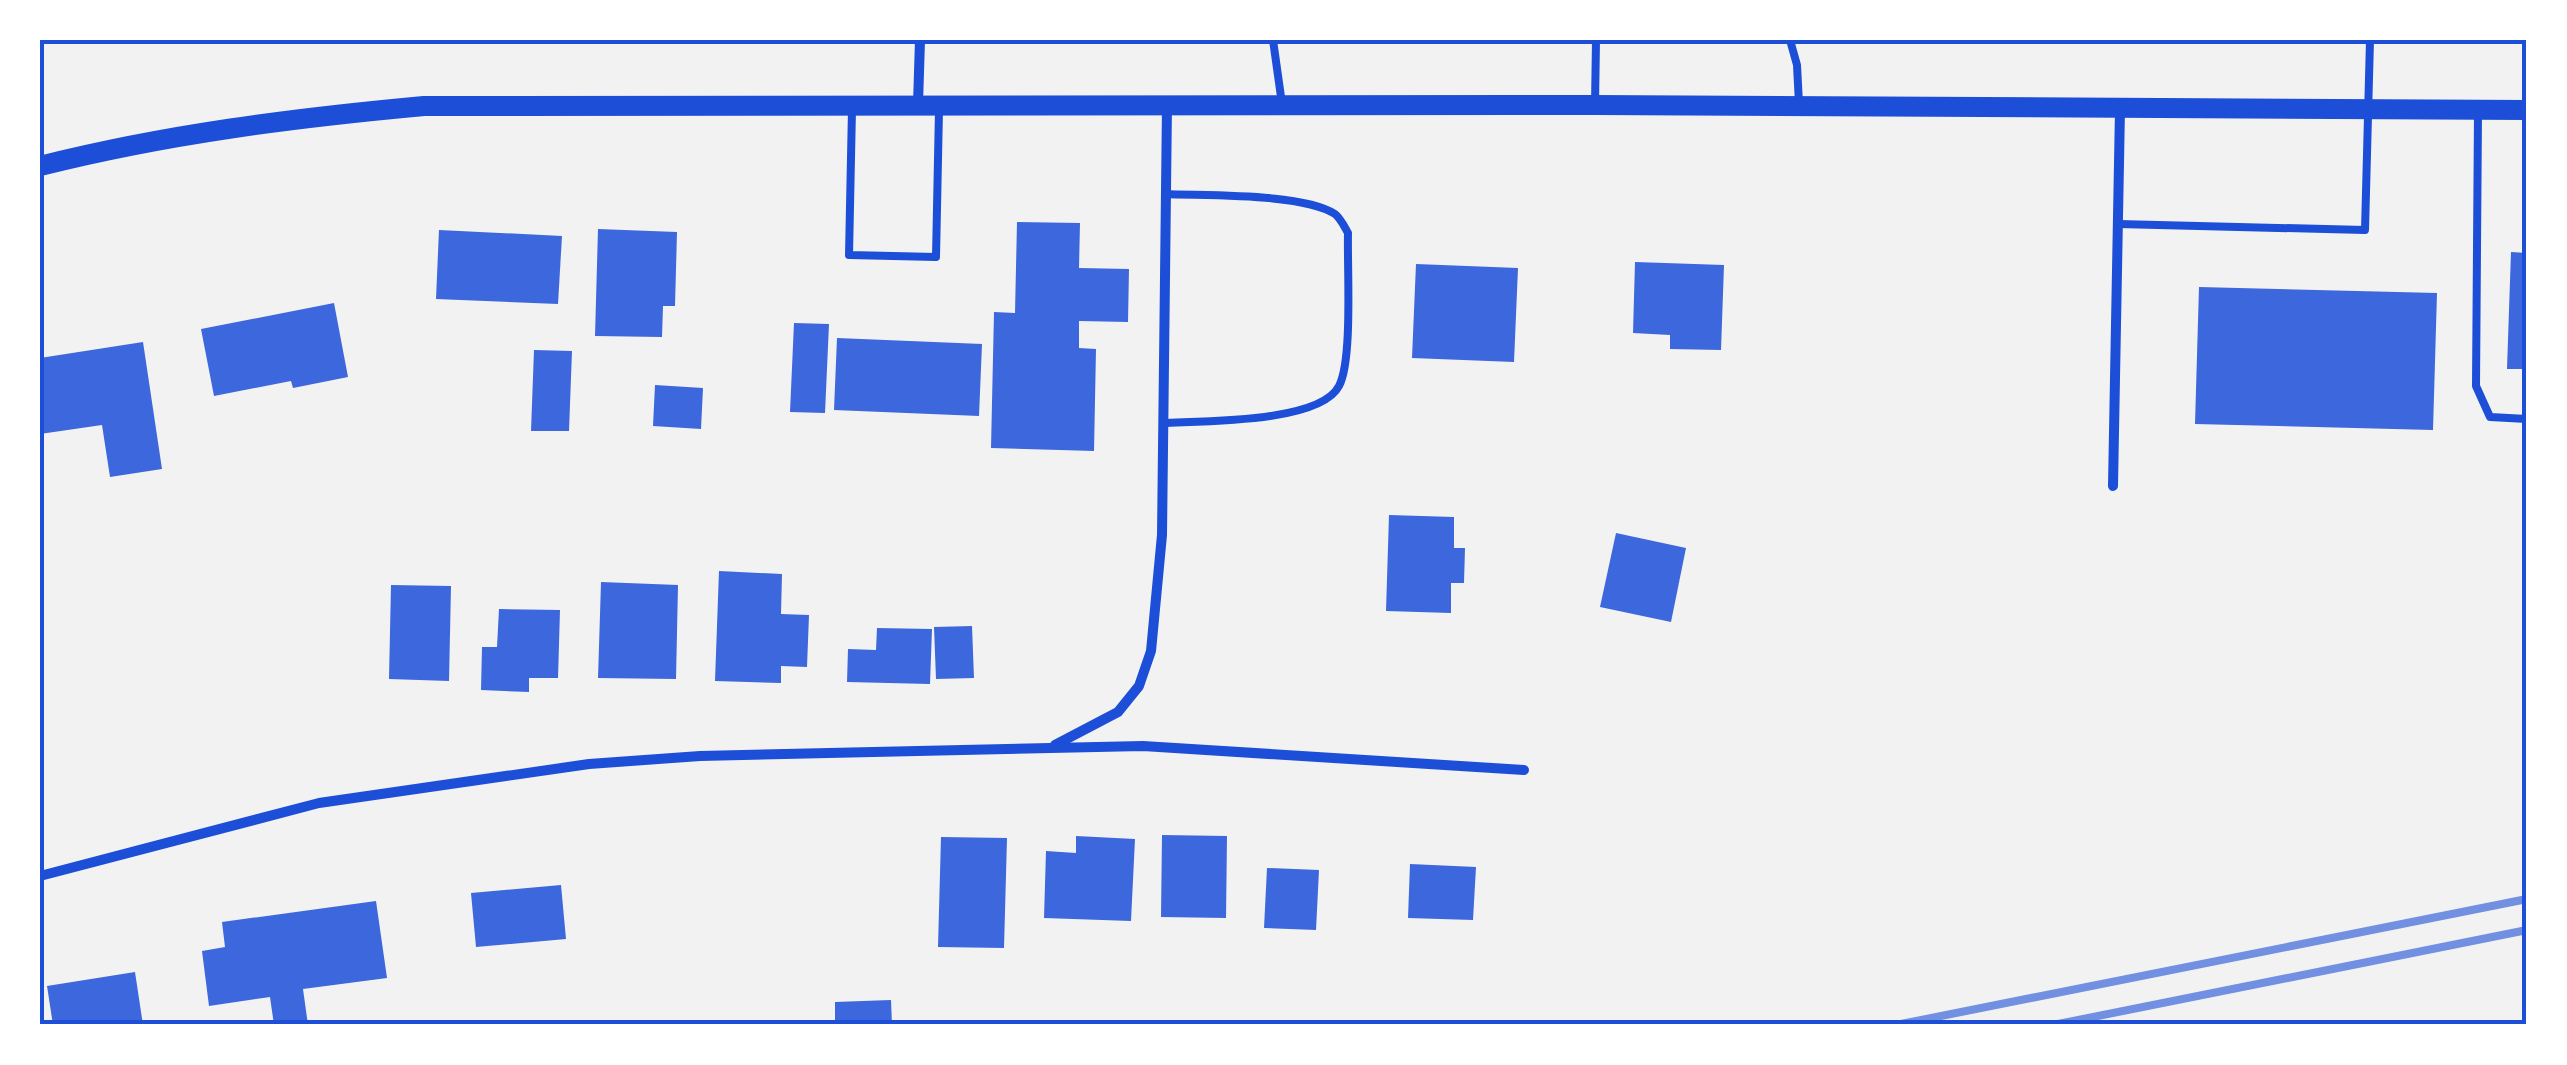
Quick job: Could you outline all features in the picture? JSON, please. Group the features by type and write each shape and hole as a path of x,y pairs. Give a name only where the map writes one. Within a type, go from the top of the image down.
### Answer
{"main road":[{"path":"40,166 175,136 286,118 424,106 1595,104 2527,110"}],"street":[{"path":"920,40 929,104"},
{"path":"1054,746 1118,712 1138,686 1151,651 1162,534 1167,104"},
{"path":"2113,486 2120,109"},
{"path":"40,876 319,804 589,764 700,756 1142,746 1524,770"}],"lane":[{"path":"1273,40 1282,104"},
{"path":"1595,104 1596,40"},
{"path":"1790,40 1797,65 1800,106"},
{"path":"2118,224 2364,230 2370,40"},
{"path":"852,104 849,255 936,257 929,104"},
{"path":"2478,110 2476,386 2490,417 2527,419"},
{"path":"1164,424 1257,417 1304,409 1327,400 1339,386 1345,364 1348,233 1339,217 1324,208 1298,202 1165,194"}],"building":[{"path":"1017,222 1080,223 1079,268 1129,269 1128,322 1079,321 1079,348 1096,349 1094,451 991,448 994,312 1015,313"},
{"path":"598,229 677,232 675,306 663,306 662,337 595,336"},
{"path":"439,230 562,236 558,304 436,299"},
{"path":"2511,252 2527,253 2527,369 2507,369"},
{"path":"1635,262 1724,265 1721,350 1670,349 1670,335 1633,333"},
{"path":"1416,264 1518,268 1514,362 1412,358"},
{"path":"2199,287 2437,293 2433,430 2195,424"},
{"path":"334,303 348,377 293,388 291,381 214,396 201,329"},
{"path":"794,323 829,324 825,413 790,412"},
{"path":"837,338 982,344 979,416 834,410"},
{"path":"143,342 162,469 110,477 102,425 40,434 40,358"},
{"path":"534,350 572,351 569,431 531,431"},
{"path":"655,385 703,388 701,429 653,426"},
{"path":"1389,515 1454,517 1454,548 1465,548 1464,583 1451,583 1451,613 1386,611"},
{"path":"1616,533 1686,548 1671,622 1600,607"},
{"path":"719,571 782,574 781,614 809,615 807,667 781,666 781,683 715,681"},
{"path":"601,582 678,585 676,679 598,678"},
{"path":"391,585 451,586 449,681 389,679"},
{"path":"499,609 560,610 558,678 529,678 529,692 481,690 482,647 497,647"},
{"path":"972,626 974,678 936,679 934,627"},
{"path":"877,628 932,629 930,684 847,682 848,649 876,650"},
{"path":"1162,835 1227,836 1226,918 1161,917"},
{"path":"1076,836 1135,839 1131,921 1044,918 1046,851 1076,853"},
{"path":"941,837 1007,838 1004,948 938,947"},
{"path":"1410,864 1476,867 1473,920 1408,918"},
{"path":"1267,868 1319,870 1316,930 1264,928"},
{"path":"561,885 566,939 476,947 471,893"},
{"path":"376,901 387,978 303,989 308,1025 274,1025 270,997 209,1006 202,951 225,947 222,922"},
{"path":"135,972 143,1025 53,1025 47,986"},
{"path":"891,1000 892,1025 835,1025 835,1002"}],"railway":[{"path":"1896,1025 2527,899"},
{"path":"2053,1025 2527,930"}]}
